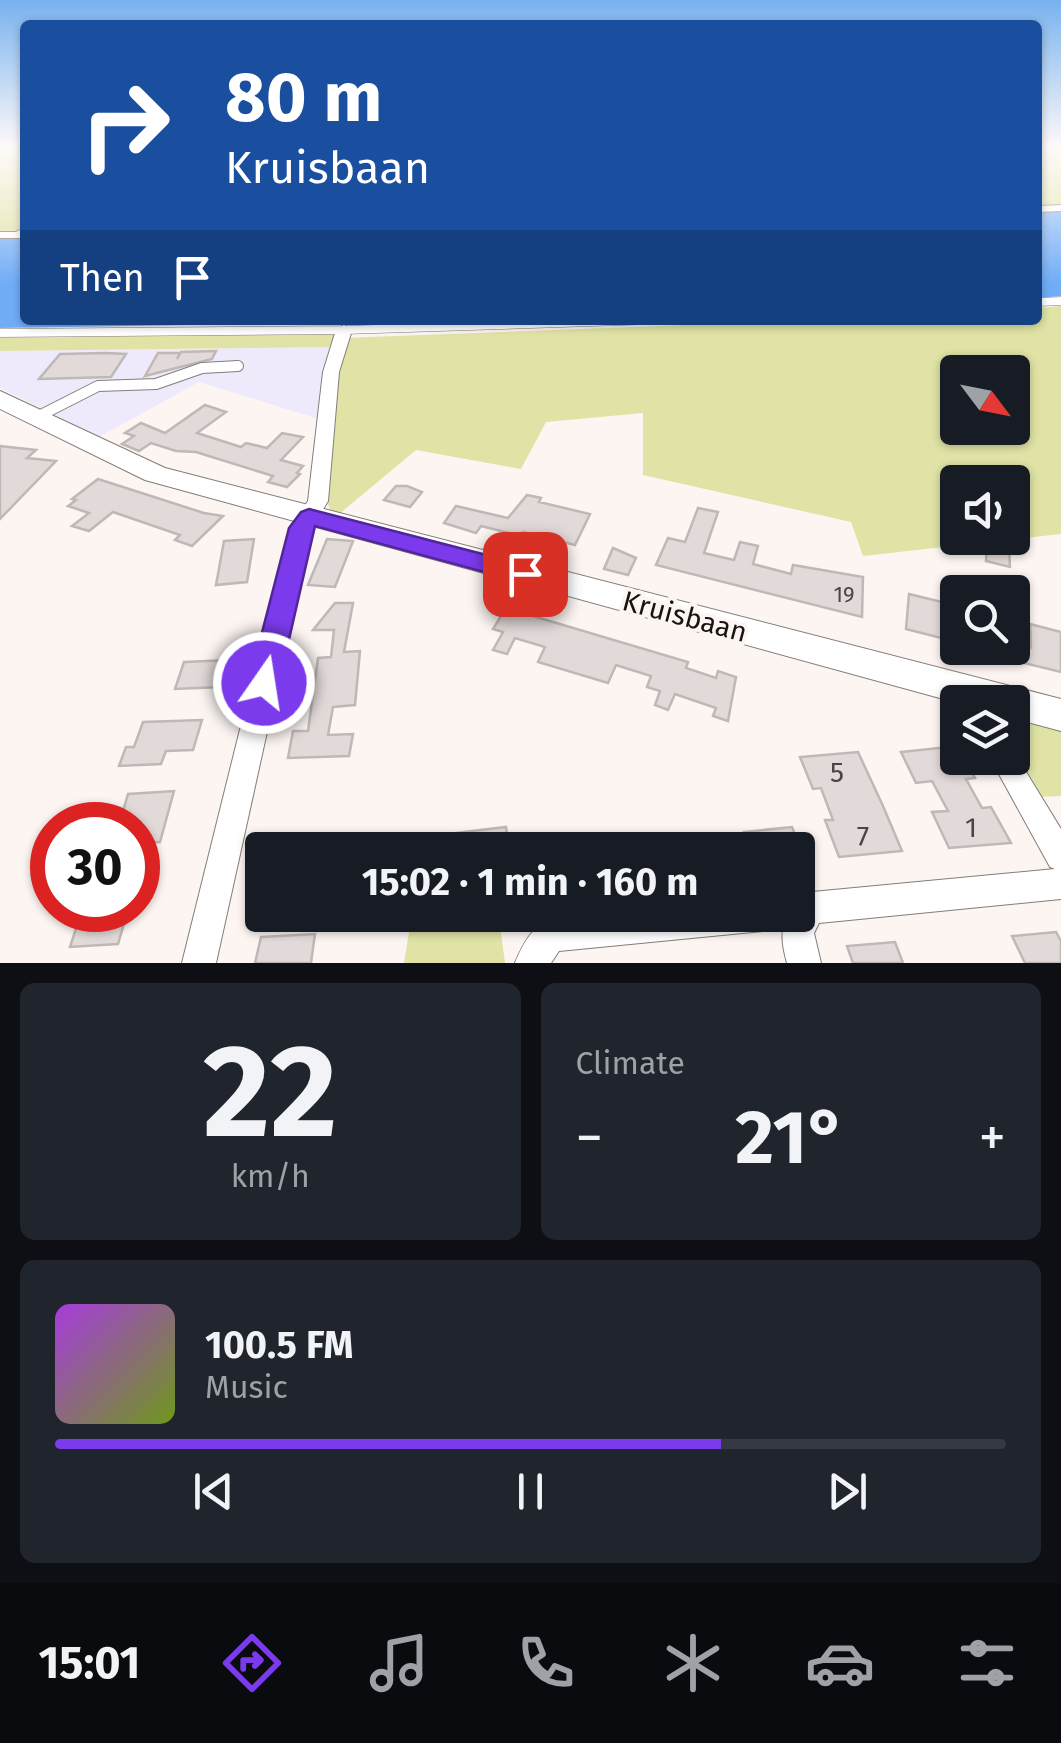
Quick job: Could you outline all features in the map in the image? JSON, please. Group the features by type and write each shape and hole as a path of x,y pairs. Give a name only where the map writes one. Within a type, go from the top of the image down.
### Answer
{"street":[{"path":"200,963 292,567 302,528 318,501 331,372 344,330"},
{"name":"Kruisbaan","path":"0,399 155,474 940,686"},
{"name":"Kruisbaan","path":"1030,708 1061,715"},
{"path":"1014,775 1061,857"},
{"path":"815,907 1061,884"},
{"path":"532,963 550,935 582,932"},
{"path":"795,932 804,963"}],"lane":[{"path":"0,333 498,325"},
{"path":"36,418 98,386 156,384 202,368 238,366"}],"shaded area":[{"path":"334,347 322,420 199,382 99,437 0,388 0,351"}],"green space":[{"path":"0,193 20,193 20,233 0,233"},
{"path":"1042,193 1061,193 1061,206 1042,207"},
{"path":"1061,306 1061,534 1030,537 1030,465 940,465 940,547 863,556 851,522 643,475 643,413 546,422 521,469 416,450 339,514 331,512 325,497 342,338 686,325 1042,325 1042,308"},
{"path":"0,335 338,336 334,347 0,351"},
{"path":"1030,720 1061,728 1061,796 1037,797 1024,775 1030,775"},
{"path":"409,932 501,932 505,963 404,963"}],"water":[{"path":"1061,211 1061,296 1042,298 1042,212"},
{"path":"0,239 20,239 20,325 194,325 0,328"}],"building":[{"path":"216,351 212,359 145,376 158,353 180,353 177,359 181,352"},
{"path":"60,354 126,354 111,377 39,379"},
{"path":"205,405 226,412 197,433 241,447 246,443 267,448 282,433 303,437 281,460 303,466 297,473 300,474 287,487 268,482 273,476 196,452 151,443 139,451 122,444 134,436 125,433 141,423 165,433"},
{"path":"0,446 36,450 27,458 56,461 0,519"},
{"path":"98,479 223,516 192,546 175,540 180,535 113,512 89,531 72,526 89,513 68,506"},
{"path":"396,486 422,492 410,507 384,500"},
{"path":"527,495 541,498 539,502 590,514 575,545 481,526 476,533 444,523 456,506 508,518"},
{"path":"698,508 718,512 704,553 734,560 740,542 758,546 753,564 791,574 793,565 863,577 862,617 656,565 668,538 685,542"},
{"path":"254,539 247,582 216,585 224,541"},
{"path":"327,539 353,541 335,587 308,585"},
{"path":"613,548 636,558 628,575 604,569"},
{"path":"986,555 1009,555 1010,567 986,561"},
{"path":"909,594 940,602 940,638 906,629"},
{"path":"335,603 353,603 344,652 360,651 355,705 333,707 328,735 353,734 349,756 288,758 293,731 308,731 318,658 331,657 334,630 313,630"},
{"path":"506,608 688,662 686,668 716,678 718,671 736,677 728,721 713,716 716,708 675,694 668,710 655,705 660,691 647,687 651,676 616,665 608,683 538,662 545,647 515,638 507,654 493,650 503,632 493,629"},
{"path":"1030,624 1061,632 1061,672 1030,664"},
{"path":"229,660 221,687 175,689 184,662"},
{"path":"202,720 193,750 166,751 161,764 119,766 126,747 134,747 143,722"},
{"path":"940,748 940,775 973,775 975,778 966,779 982,808 991,807 1011,843 949,848 932,812 948,811 932,781 916,783 901,752"},
{"path":"858,752 902,851 839,857 825,820 833,820 821,788 813,789 800,757"},
{"path":"174,791 160,842 160,802 126,802 128,794"},
{"path":"506,827 507,832 464,832"},
{"path":"792,827 794,832 744,832"},
{"path":"75,932 122,932 118,944 70,947"},
{"path":"1056,932 1061,941 1061,963 1025,963 1012,936"},
{"path":"315,934 311,963 255,963 261,937"},
{"path":"895,942 903,963 853,963 847,946"}],"route":[{"path":"264,683 302,528 309,517 525,574"}]}
